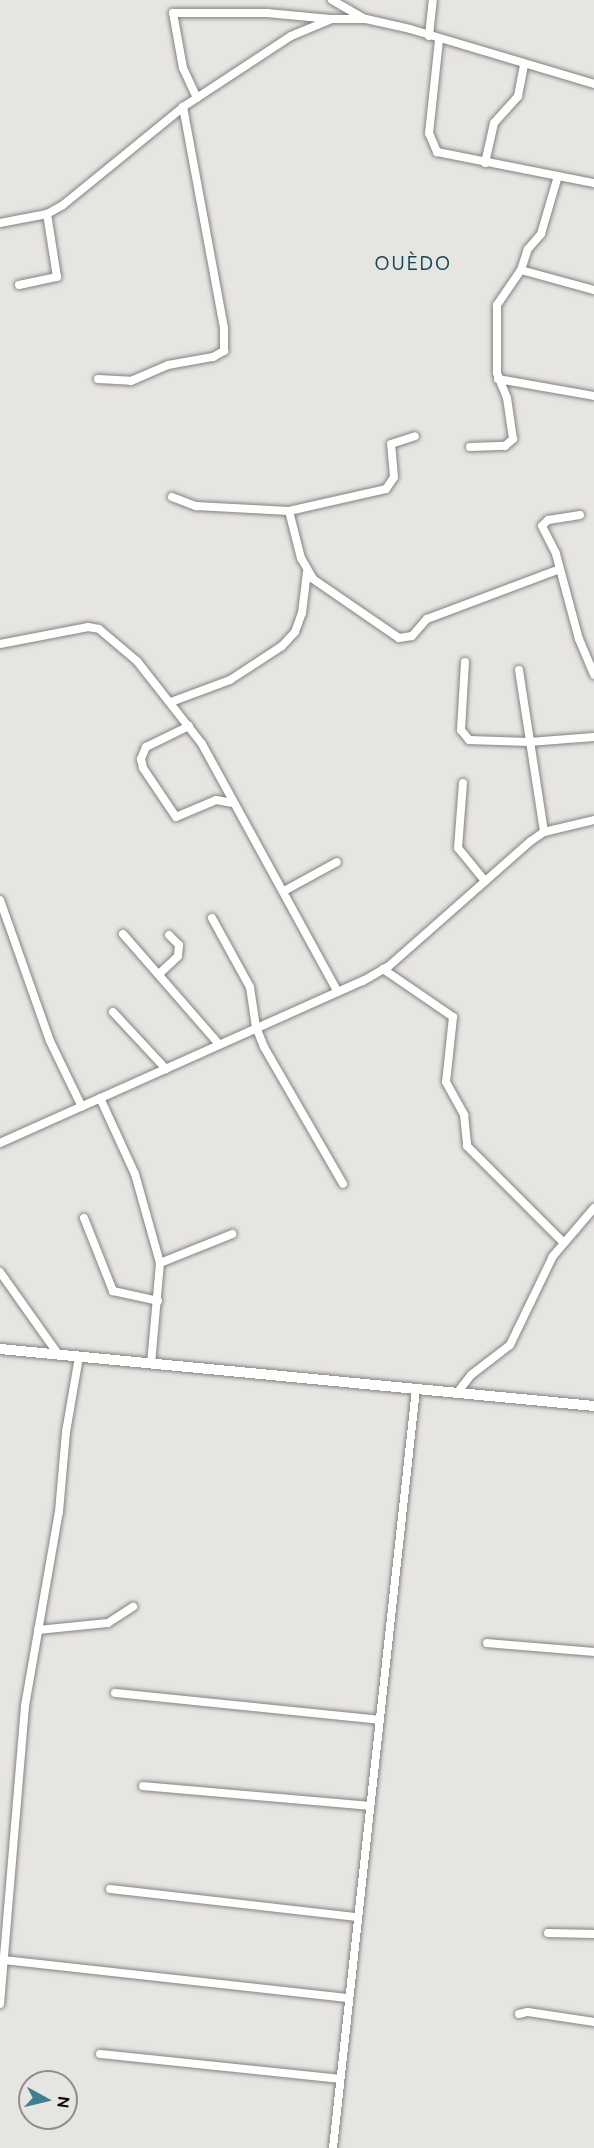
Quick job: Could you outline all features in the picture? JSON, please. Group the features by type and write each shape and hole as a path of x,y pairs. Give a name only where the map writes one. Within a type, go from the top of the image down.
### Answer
{"street":[{"path":"429,36 433,0"},
{"path":"336,1 366,19"},
{"path":"197,98 183,68 173,13 267,13 332,19 366,19 594,84"},
{"path":"0,223 47,214 79,194 145,134 197,98 291,36 332,19"},
{"path":"440,40 429,133 432,148 437,152 485,163 594,183"},
{"path":"485,163 494,123 518,96 524,64"},
{"path":"98,379 131,381 168,365 213,357 224,351 224,328 183,108"},
{"path":"470,447 505,446 513,439 507,398 498,379 497,305 520,270 528,249 547,221 558,176"},
{"path":"20,285 57,277 47,214"},
{"path":"520,270 594,290"},
{"path":"498,379 594,396"},
{"path":"172,498 196,506 289,511 386,489 394,477 391,444 416,436"},
{"path":"171,702 230,680 282,646 295,632 302,613 307,572 289,511"},
{"path":"580,515 543,522 543,531 560,569 579,639 594,675"},
{"path":"307,572 322,589 406,639 427,619 560,569"},
{"path":"0,644 88,627 99,629 137,661 189,726 284,891 337,992"},
{"path":"465,662 464,737 469,741 529,742 594,737"},
{"path":"519,670 544,832"},
{"path":"189,726 146,747 141,759 143,768 176,817 216,800 233,803"},
{"path":"463,783 458,848 485,881"},
{"path":"0,1143 337,992 383,969 544,832 594,820"},
{"path":"284,891 337,862"},
{"path":"0,900 50,1041 82,1107"},
{"path":"212,918 250,987 256,1027 343,1184"},
{"path":"123,934 219,1044"},
{"path":"159,974 178,956 179,945 169,935"},
{"path":"383,969 453,1017 446,1082 464,1115 467,1146 562,1241"},
{"path":"113,1012 166,1069"},
{"path":"100,1098 135,1174 160,1263 151,1363"},
{"path":"457,1393 471,1375 510,1345 562,1241 594,1208"},
{"path":"84,1218 113,1291 158,1301"},
{"path":"160,1263 232,1234"},
{"path":"0,1272 58,1354"},
{"path":"0,1349 594,1406"},
{"path":"0,2004 26,1706 59,1512 66,1432 79,1356"},
{"path":"333,2148 416,1389"},
{"path":"38,1630 108,1623 133,1607"},
{"path":"487,1643 594,1653"},
{"path":"115,1694 380,1720"},
{"path":"143,1786 370,1806"},
{"path":"110,1889 357,1917"},
{"path":"548,1933 594,1934"},
{"path":"3,1960 348,1998"},
{"path":"519,2014 528,2012 594,2022"},
{"path":"100,2054 340,2079"}],"district":[{"name":"OUÈDO","path":"413,262"}]}
